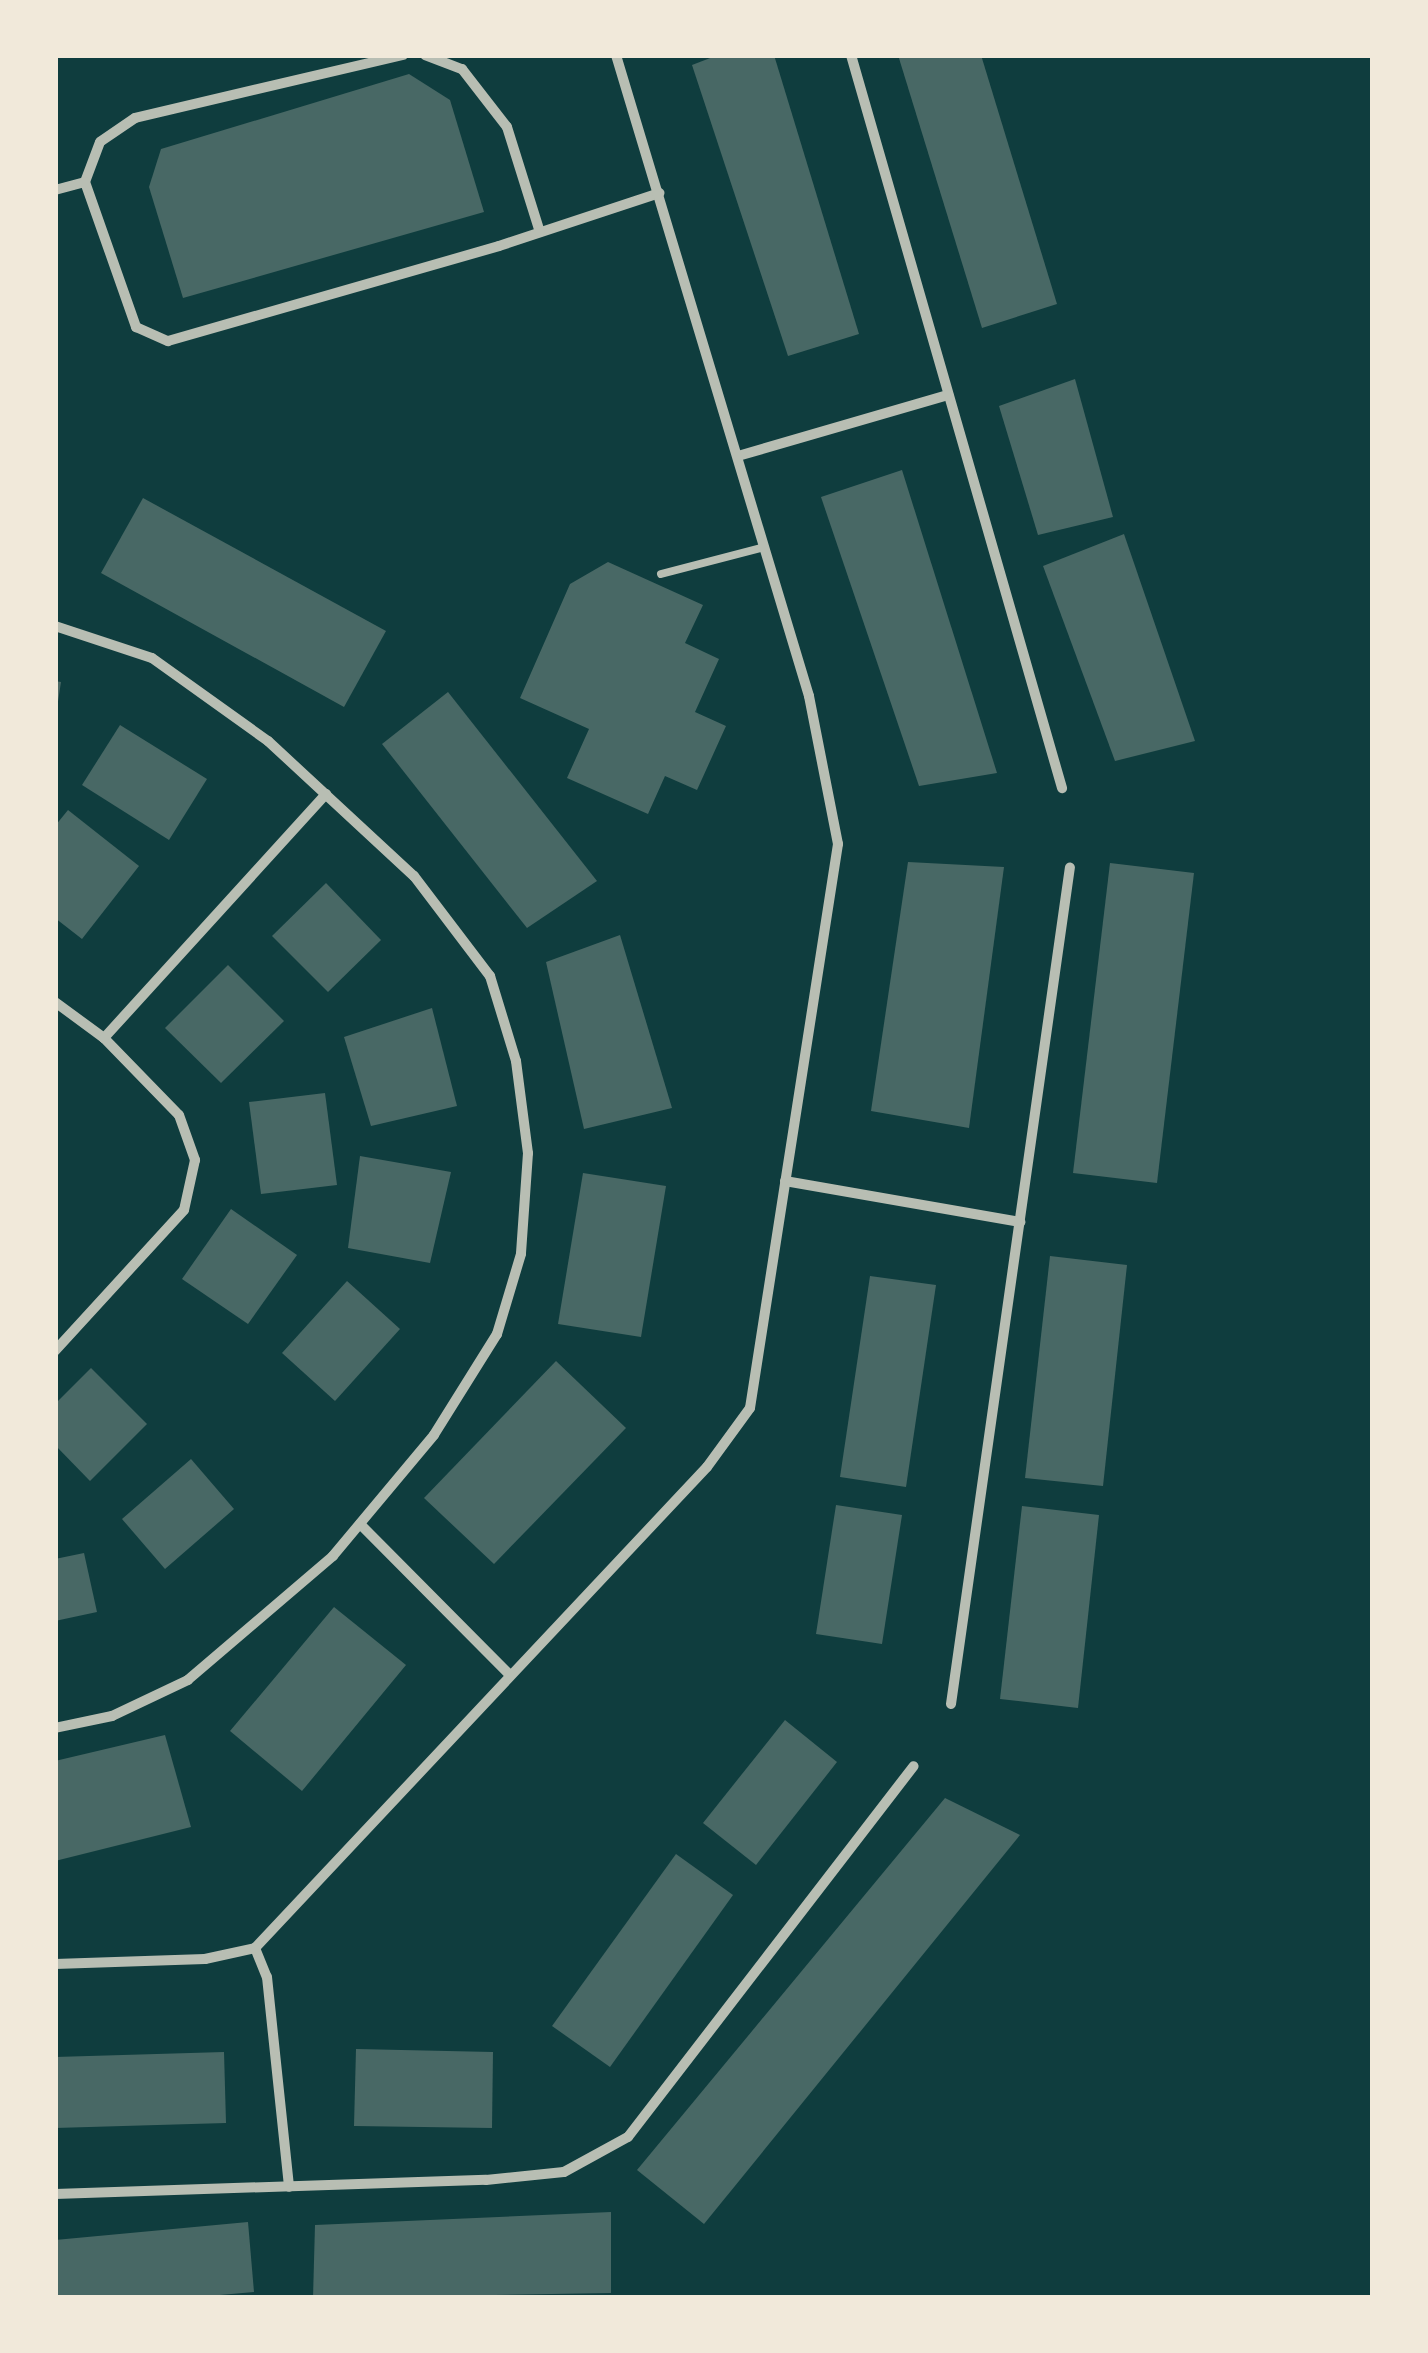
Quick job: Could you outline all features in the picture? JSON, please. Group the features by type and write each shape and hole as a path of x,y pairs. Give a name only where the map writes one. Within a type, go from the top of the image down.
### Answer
{"street":[{"path":"403,55 136,118 100,142 85,182 136,326 168,341 659,193"},
{"path":"425,55 462,69 507,127 540,232"},
{"path":"55,1964 205,1960 254,1948 707,1467 750,1408 838,844 810,696 616,55"},
{"path":"851,55 1062,788"},
{"path":"55,190 85,182"},
{"path":"738,456 948,395"},
{"path":"55,626 152,658 268,741 414,876 490,976 516,1061 528,1153 521,1254 498,1334 434,1436 333,1556 188,1680 112,1716 55,1728"},
{"path":"104,1038 326,794"},
{"path":"951,1704 1070,867"},
{"path":"55,1002 104,1038 179,1115 195,1160 184,1210 55,1351"},
{"path":"785,1181 1020,1222"},
{"path":"360,1524 510,1675"},
{"path":"55,2194 486,2180 564,2172 628,2137 914,1766"},
{"path":"254,1948 267,1977 289,2186"}],"lane":[{"path":"661,574 765,546"}],"building":[{"path":"718,55 774,55 859,334 788,356 692,65"},
{"path":"898,55 981,55 1057,304 982,328"},
{"path":"409,74 450,100 484,212 183,298 149,187 161,149"},
{"path":"1075,379 1113,517 1038,535 999,406"},
{"path":"902,470 997,773 919,786 821,497"},
{"path":"143,498 386,631 344,707 101,573"},
{"path":"1124,534 1195,741 1115,761 1043,566"},
{"path":"608,562 703,605 685,643 719,659 695,712 726,726 697,790 665,776 648,814 567,778 589,729 520,698 570,584"},
{"path":"55,681 61,682 57,708 55,708"},
{"path":"448,692 597,881 527,928 382,744"},
{"path":"120,725 207,779 169,840 82,785"},
{"path":"68,810 139,866 82,939 55,918 55,826"},
{"path":"908,862 1004,867 969,1128 871,1111"},
{"path":"1110,863 1194,873 1157,1183 1073,1173"},
{"path":"326,883 381,940 328,992 272,936"},
{"path":"620,935 672,1108 584,1129 546,962"},
{"path":"228,965 284,1021 221,1083 165,1028"},
{"path":"432,1008 457,1106 371,1126 344,1037"},
{"path":"325,1093 337,1185 261,1194 249,1102"},
{"path":"360,1156 451,1172 430,1263 348,1248"},
{"path":"583,1173 666,1186 641,1337 558,1324"},
{"path":"231,1209 297,1255 248,1324 182,1279"},
{"path":"1050,1256 1127,1265 1103,1486 1025,1478"},
{"path":"870,1276 936,1285 906,1487 840,1477"},
{"path":"347,1281 400,1329 335,1401 282,1353"},
{"path":"556,1361 626,1428 494,1564 424,1498"},
{"path":"91,1368 147,1424 90,1481 55,1445 55,1404"},
{"path":"191,1459 234,1509 165,1569 122,1519"},
{"path":"836,1505 902,1515 882,1644 816,1634"},
{"path":"1022,1506 1099,1515 1078,1708 1000,1699"},
{"path":"84,1553 97,1612 55,1621 55,1559"},
{"path":"334,1607 406,1665 302,1791 230,1731"},
{"path":"785,1720 837,1762 756,1865 703,1823"},
{"path":"165,1735 191,1827 55,1861 55,1761"},
{"path":"945,1798 1020,1835 704,2224 637,2170"},
{"path":"676,1854 733,1895 610,2067 552,2026"},
{"path":"356,2049 493,2052 492,2128 354,2126"},
{"path":"224,2052 226,2123 55,2128 55,2057"},
{"path":"611,2212 611,2293 313,2298 315,2225"},
{"path":"248,2222 254,2292 186,2298 55,2298 55,2240"}]}
